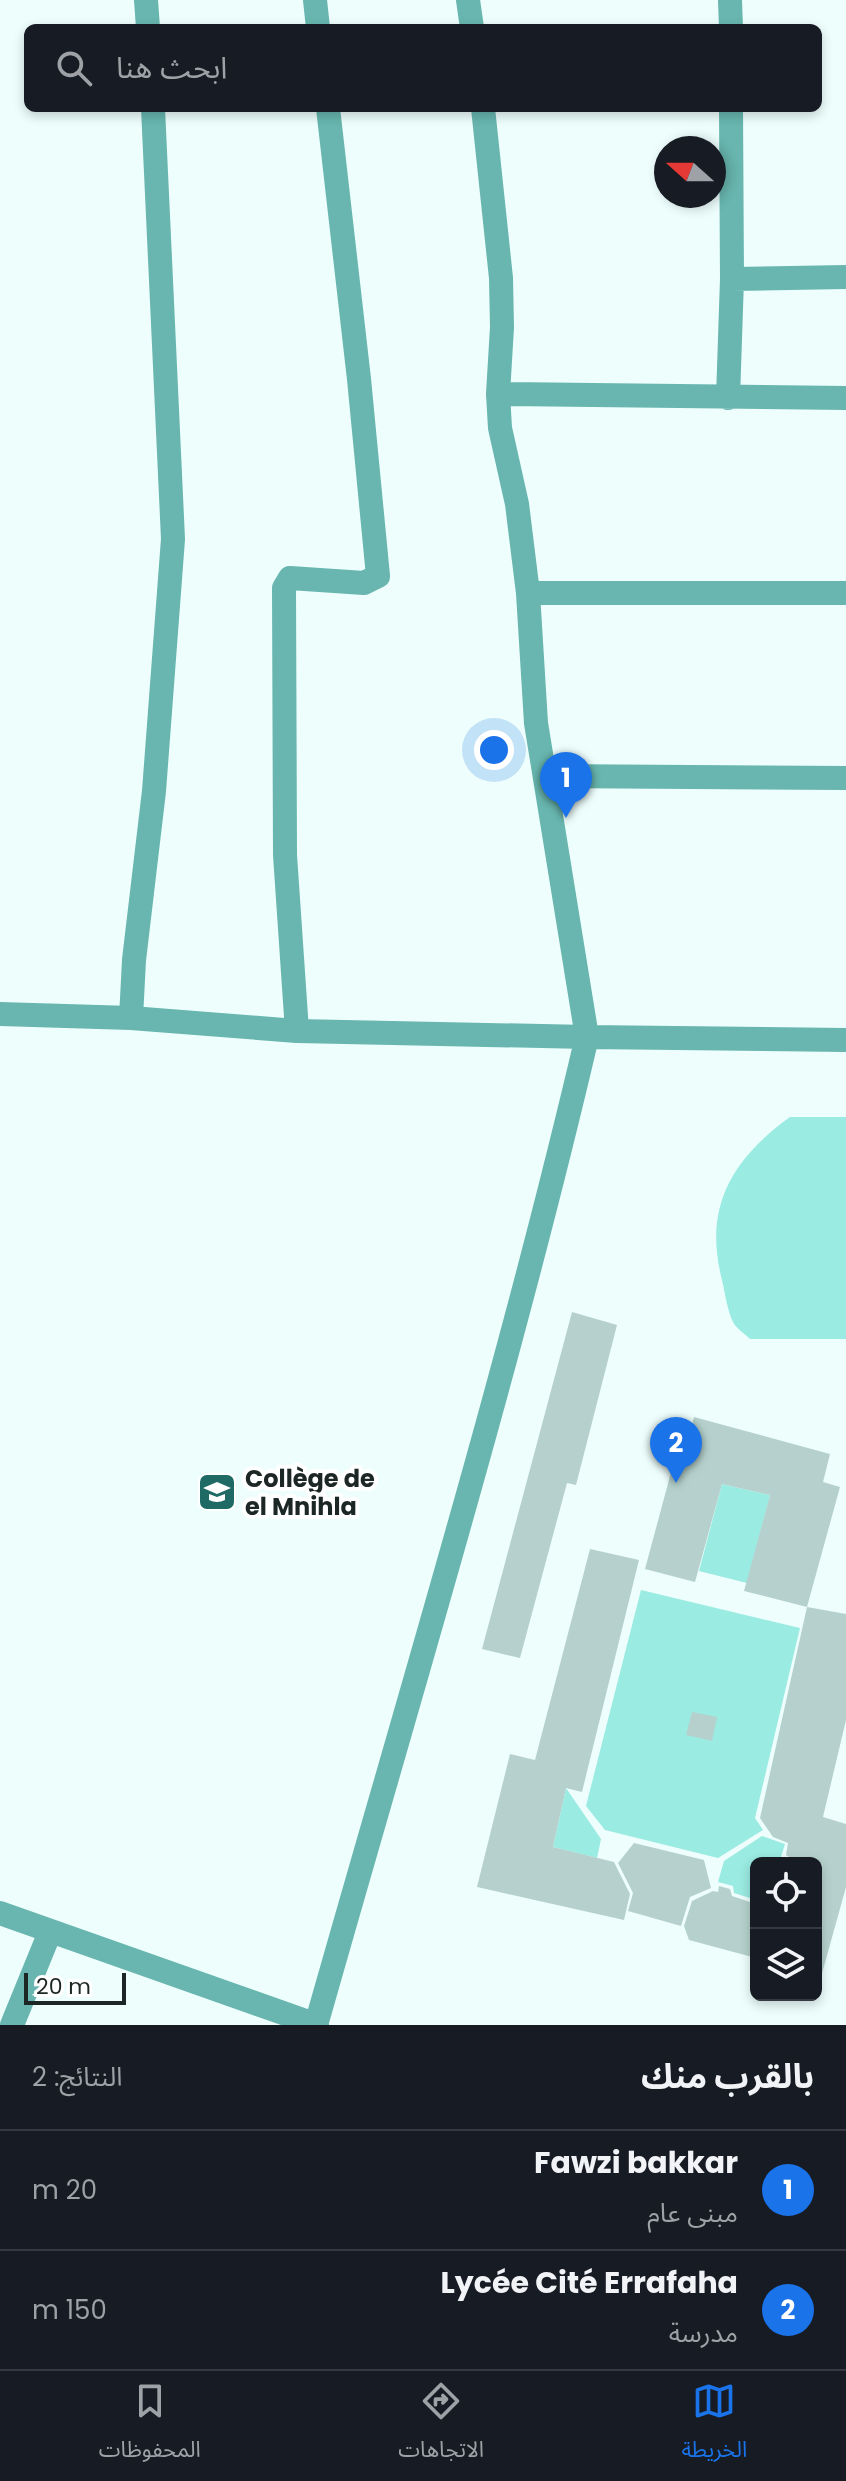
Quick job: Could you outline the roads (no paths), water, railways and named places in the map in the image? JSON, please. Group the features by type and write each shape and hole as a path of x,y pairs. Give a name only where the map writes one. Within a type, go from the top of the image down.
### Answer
{"street":[{"path":"146,0 148,24"},
{"path":"315,0 318,24"},
{"path":"468,0 471,24"},
{"path":"730,0 731,24"},
{"path":"131,1018 134,960 157,760 173,539 153,112"},
{"path":"297,1031 285,855 284,588 290,578 364,583 378,576 328,112"},
{"path":"0,1913 317,2025 520,1307 587,1037 536,723 528,593 517,504 500,428 501,278 483,112"},
{"path":"728,398 732,279 731,112"},
{"path":"732,279 846,277"},
{"path":"498,394 846,398"},
{"path":"528,593 846,593"},
{"path":"545,776 846,778"},
{"path":"0,1014 131,1018 297,1031 846,1040"},
{"path":"12,2025 50,1932"}],"place":[{"name":"Fawzi bakkar","path":"566,818"},
{"name":"Lycée Cité Errafaha","path":"676,1483"},
{"name":"Collège de el Mnihla","path":"217,1492"}]}
